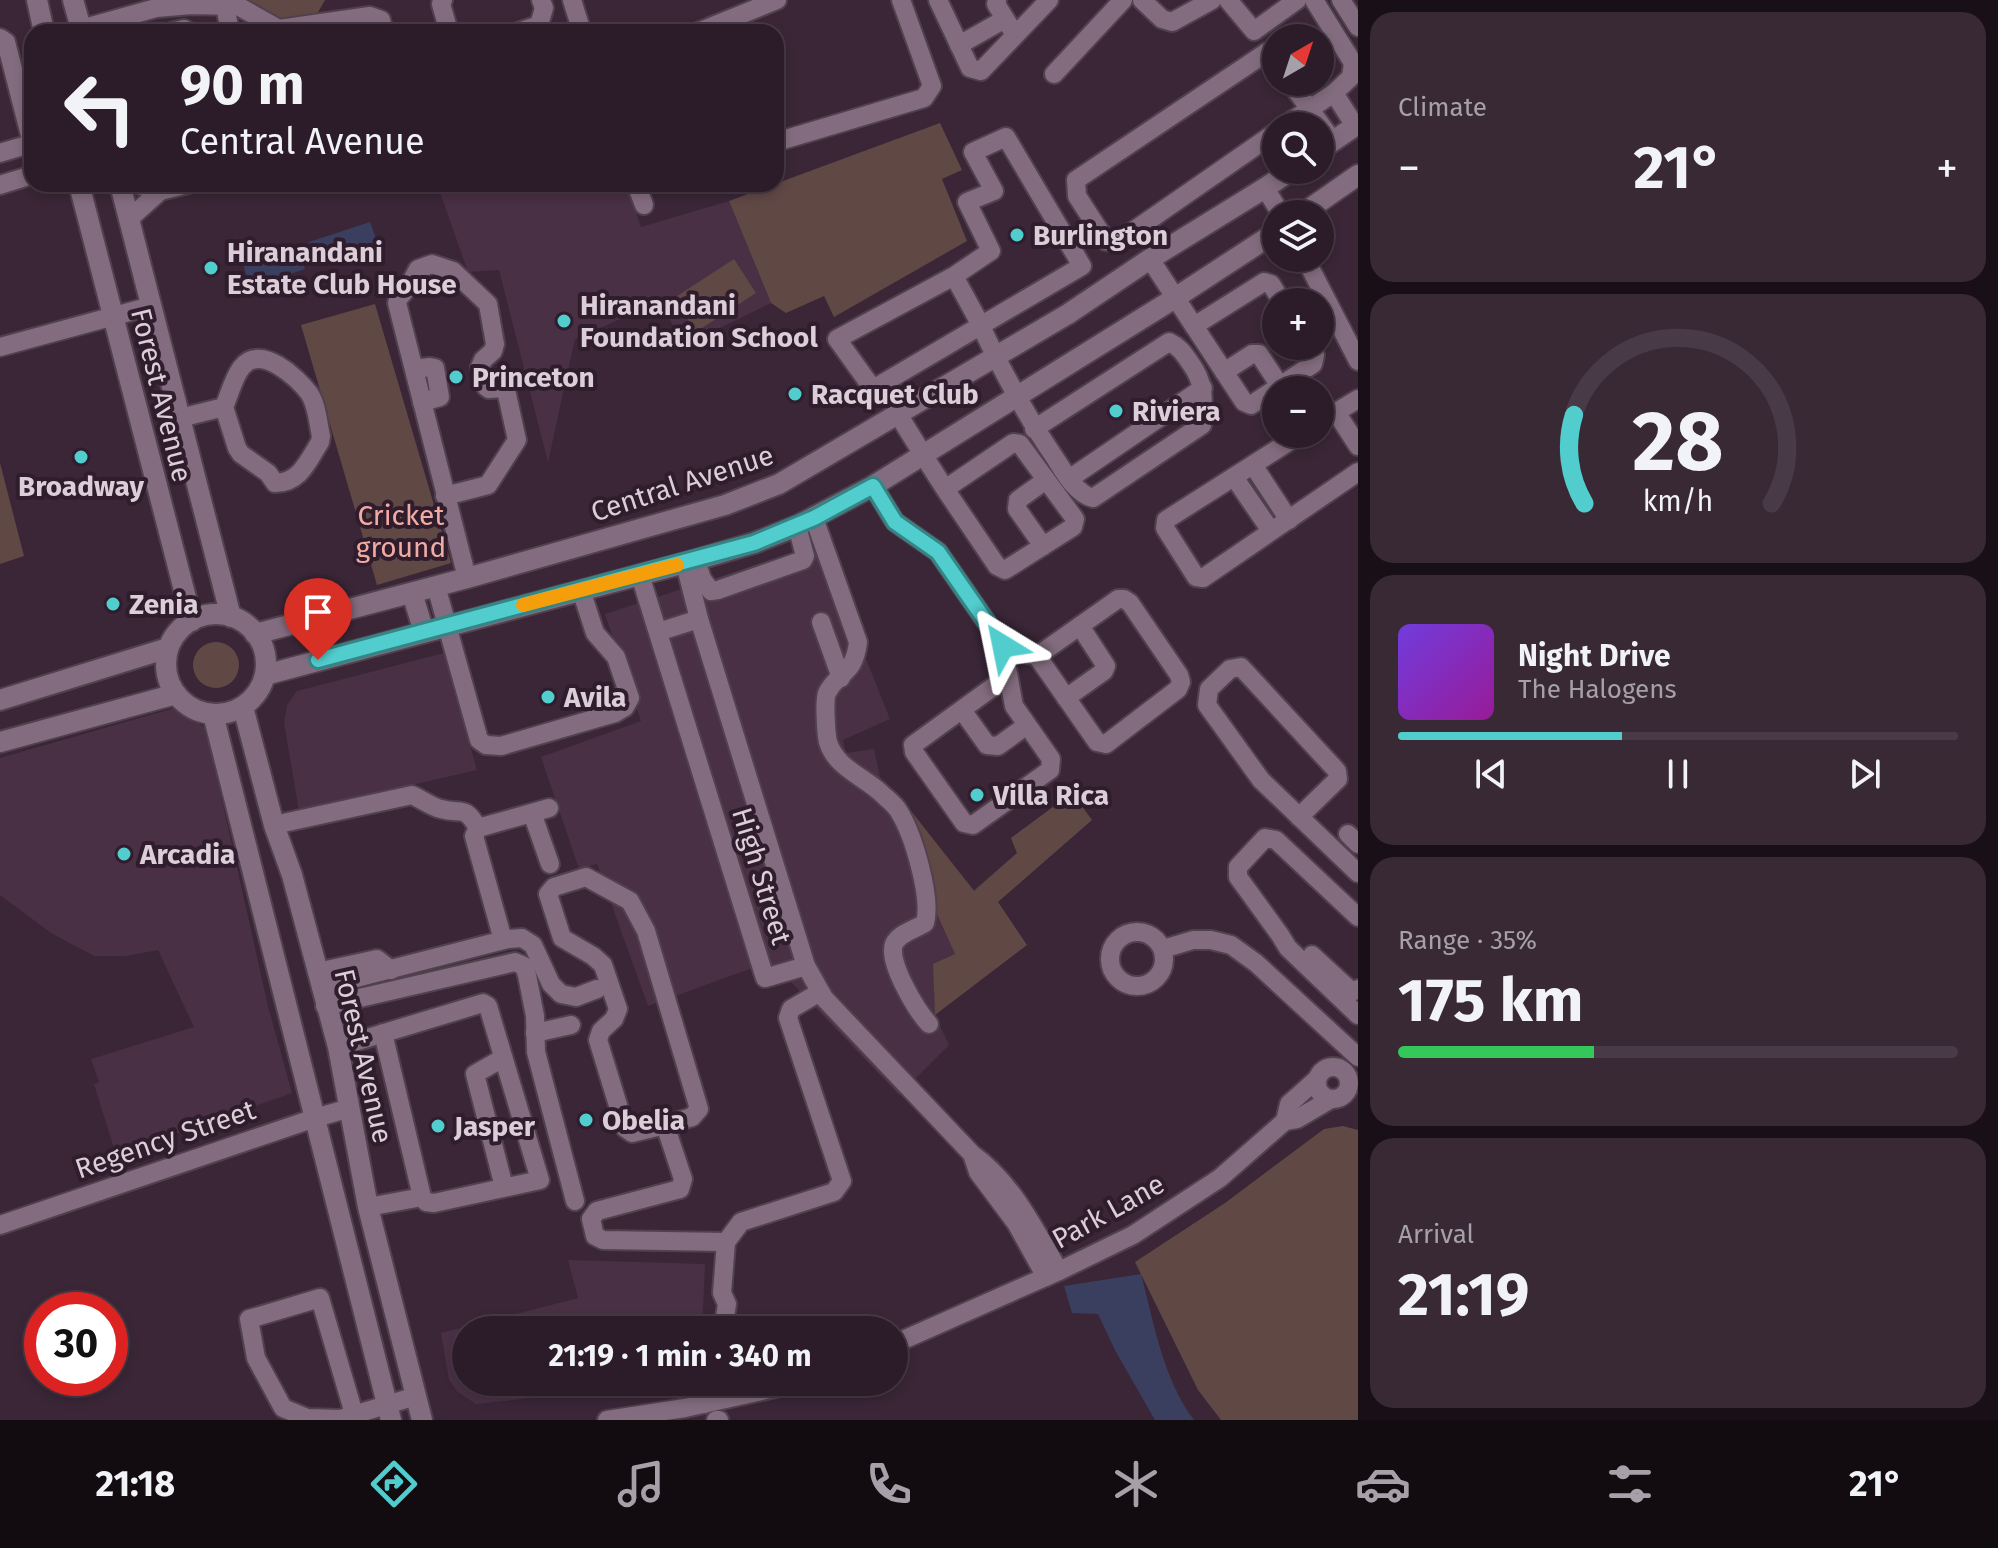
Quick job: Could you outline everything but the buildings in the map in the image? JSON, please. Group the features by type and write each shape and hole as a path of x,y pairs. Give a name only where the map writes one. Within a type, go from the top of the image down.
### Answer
{"main road":[{"path":"37,0 42,24"},
{"path":"73,0 79,24"},
{"path":"1334,141 1357,125"},
{"path":"1322,200 1358,175"},
{"name":"Central Avenue","path":"255,634 725,505 779,484 1068,314 1271,184"},
{"name":"Forest Avenue","path":"81,192 192,621"},
{"name":"Forest Avenue","path":"122,192 231,617"},
{"path":"265,675 690,562 754,543 805,522 873,486 1262,241"},
{"path":"412,593 424,632"},
{"path":"204,616 231,617 255,634 264,653 265,675 257,693 243,707 213,714 192,708 170,684 166,660 168,648 175,635 192,621 204,616"},
{"path":"0,700 168,648"},
{"path":"0,742 176,694"},
{"name":"Forest Avenue","path":"243,707 338,1047 368,1207 422,1420"},
{"path":"213,714 389,1412"},
{"path":"256,882 292,875"},
{"path":"355,1278 385,1273"}],"street":[{"path":"443,0 441,4 447,24"},
{"path":"539,24 544,8 541,0"},
{"path":"572,0 580,24"},
{"path":"718,24 777,0"},
{"path":"784,140 924,98 932,86 901,0"},
{"path":"938,0 970,68 981,71 1049,0"},
{"path":"997,0 996,4 1015,35"},
{"path":"1054,74 1123,0"},
{"path":"1142,0 1162,19 1172,22 1212,0"},
{"path":"1228,0 1262,43"},
{"path":"1254,31 1297,0"},
{"path":"1314,0 1329,24"},
{"path":"1341,0 1358,27"},
{"path":"101,24 156,8 191,5 238,6 263,24"},
{"path":"225,5 229,24"},
{"path":"329,24 370,16 381,20 382,24"},
{"path":"959,45 1005,19"},
{"path":"1334,32 1353,63 1351,77 1334,93 1357,125"},
{"path":"0,38 6,42 24,112"},
{"path":"1262,64 1076,180 1077,196 1106,241 1116,243 1262,142"},
{"path":"1301,96 1312,112"},
{"path":"1304,112 1329,96"},
{"path":"1006,137 1082,266 873,389 837,339 954,276 991,251 967,202 994,191 973,152 1006,137"},
{"path":"0,153 24,146"},
{"path":"0,185 24,178"},
{"path":"1265,188 1272,200"},
{"path":"129,219 159,192"},
{"path":"639,192 644,205"},
{"path":"1150,259 1244,402 1251,405 1262,398"},
{"path":"445,496 488,485 517,440 506,390 486,387 480,367 495,344 488,304 453,271 432,264 418,269 397,303 445,496 467,578"},
{"path":"1313,272 1356,352"},
{"path":"954,276 1034,429 1069,479 1085,496 1093,498 1202,425 1203,388 1200,377 1180,347 1169,342 1034,429"},
{"path":"1194,326 1264,282 1273,288"},
{"path":"0,347 151,306"},
{"path":"1224,372 1252,354 1259,354 1273,376"},
{"path":"250,360 273,361 311,395 320,442 299,475 275,483 268,473 241,454 224,407 242,366 250,360"},
{"path":"1295,376 1313,364 1314,360"},
{"path":"1069,479 1203,388"},
{"path":"1334,413 1358,399"},
{"path":"180,418 224,407"},
{"path":"898,414 922,455 997,566 1005,570 1073,527 1075,519 1020,444 1013,443 945,489"},
{"path":"1334,423 1358,446"},
{"path":"1279,448 1166,520 1165,528 1196,577 1203,578 1358,472"},
{"path":"1253,465 1289,520"},
{"path":"1234,477 1271,531"},
{"path":"1043,546 1017,509 1018,500 1046,480"},
{"path":"873,486 895,522 938,552 1003,646 1014,706 1051,759 1050,770 973,825 964,823 914,752 913,745 1008,676"},
{"path":"690,562 711,591 802,566 805,522"},
{"path":"805,522 858,642 857,655 850,669 825,696 828,742 837,759 856,777 878,789 898,810 918,856 928,912 925,923 894,942 893,951 894,965 929,1024"},
{"name":"High Street","path":"640,575 765,978 806,966 699,619 690,562"},
{"path":"436,586 479,740 486,745 501,746 615,713 625,707 630,698 616,657 595,633 581,590"},
{"path":"1003,646 1037,656 1097,742 1106,744 1178,689 1181,682 1130,603 1124,599 1118,599 1037,656"},
{"path":"658,632 699,619"},
{"path":"821,622 841,678"},
{"path":"1066,698 1104,671 1106,666 1080,626"},
{"path":"1299,817 1338,779 1337,771 1241,667 1230,669 1209,689 1207,705 1261,780 1299,817 1358,872"},
{"path":"962,710 987,745 998,746 1027,725"},
{"path":"274,825 412,795 440,809 462,810 472,817 478,828"},
{"path":"503,940 474,836 478,828 541,811 550,864"},
{"path":"1358,917 1276,840 1265,838 1238,867 1238,877 1288,948 1358,1015"},
{"path":"586,877 630,901 646,931 699,1109 692,1117 665,1125 632,1133 625,1128 598,1040 618,1009 603,965 562,938 548,894 554,887 586,877"},
{"path":"1280,935 1294,938 1352,992 1358,989"},
{"path":"321,988 377,959 391,970 503,940 522,938 533,945 551,984 561,994 576,997 597,989"},
{"path":"1163,949 1193,940 1231,945 1256,963 1351,1066"},
{"path":"321,988 515,962 524,966 535,1016 536,1052 575,1201"},
{"path":"806,966 824,998 898,1078 1001,1180 1027,1216 1052,1274"},
{"path":"725,1316 727,1304 722,1293 726,1242 741,1222 834,1192 842,1181 788,1018 791,1009 820,992"},
{"path":"338,1047 383,1033 483,1003 488,1006 540,1180 434,1203 426,1202 422,1197 383,1033"},
{"path":"535,1033 571,1025"},
{"path":"503,1058 475,1074 504,1187"},
{"path":"1285,1121 1289,1104 1317,1079 1322,1070 1351,1066"},
{"name":"Park Lane","path":"908,1338 1133,1235 1220,1178 1285,1121 1297,1119 1331,1099 1341,1097 1351,1066"},
{"path":"1317,1079 1321,1094 1331,1099"},
{"name":"Regency Street","path":"0,1225 350,1108"},
{"path":"665,1125 683,1179 680,1189 597,1211 591,1219 595,1236 603,1240 726,1242"},
{"path":"368,1207 422,1197"},
{"path":"712,1316 714,1302 722,1293"},
{"path":"354,1414 320,1298 249,1319 256,1358 283,1408 307,1418 340,1419 354,1414 389,1412 416,1396"},
{"path":"607,1420 713,1412 760,1396"}],"shaded area":[{"name":"Hiranandani Foundation School","path":"440,192 629,192 641,227 729,201 771,303 685,345 659,302 575,339 548,462 499,270 468,272"},
{"path":"820,544 890,719 843,740 846,753 874,749 884,795 896,792 974,890 1017,853 1011,838 1072,793 1092,820 998,902 1027,945 935,1015 949,1045 899,1095 791,982 773,987 766,963 648,1006 597,864 579,869 541,757 641,721 605,614"},
{"path":"444,653 477,770 299,811 284,723 287,705 297,691"},
{"path":"178,707 206,729 268,1006 292,1093 116,1155 94,1084 99,1082 91,1059 194,1027 158,950 126,956 94,956 51,933 0,895 0,758"},
{"path":"568,1260 705,1264 703,1316 508,1316 578,1298"},
{"path":"452,1330 452,1384 449,1380 441,1333"},
{"path":"464,1396 551,1396 476,1404"}],"green space":[{"path":"246,0 325,0 317,14 276,20"},
{"path":"940,123 962,170 942,179 967,241 834,317 824,296 786,313 771,303 729,201 753,192 784,192 784,181"},
{"path":"734,259 756,293 696,332 674,298"},
{"name":"Cricket ground","path":"375,304 451,563 377,585 301,325"},
{"path":"0,463 24,556 0,564"},
{"path":"216,642 232,649 239,665 232,681 216,688 200,681 193,665 200,649"},
{"path":"896,792 974,891 1017,853 1011,838 1072,793 1092,820 998,902 1027,945 935,1015 933,964 955,954 884,796"},
{"path":"1343,1126 1358,1130 1358,1420 1221,1420 1198,1390 1135,1262 1225,1203 1324,1129"}],"water":[{"path":"370,222 378,244 316,265 309,242"},
{"path":"297,246 305,269 250,287 243,264"},
{"path":"1141,1274 1167,1369 1194,1420 1155,1420 1098,1314 1072,1313 1064,1286"}],"slow traffic":[{"path":"523,605 677,565"}],"place":[{"name":"Burlington","path":"1017,235"},
{"name":"Hiranandani Estate Club House","path":"211,268"},
{"name":"Hiranandani Foundation School","path":"564,321"},
{"name":"Princeton","path":"456,377"},
{"name":"Racquet Club","path":"795,394"},
{"name":"Riviera","path":"1116,411"},
{"name":"Broadway","path":"81,457"},
{"name":"Zenia","path":"113,604"},
{"name":"Avila","path":"548,697"},
{"name":"Villa Rica","path":"977,795"},
{"name":"Arcadia","path":"124,854"},
{"name":"Obelia","path":"586,1120"},
{"name":"Jasper","path":"438,1126"}],"route":[{"path":"318,660 754,543 814,518 873,486 895,522 938,552 1003,646"}]}
